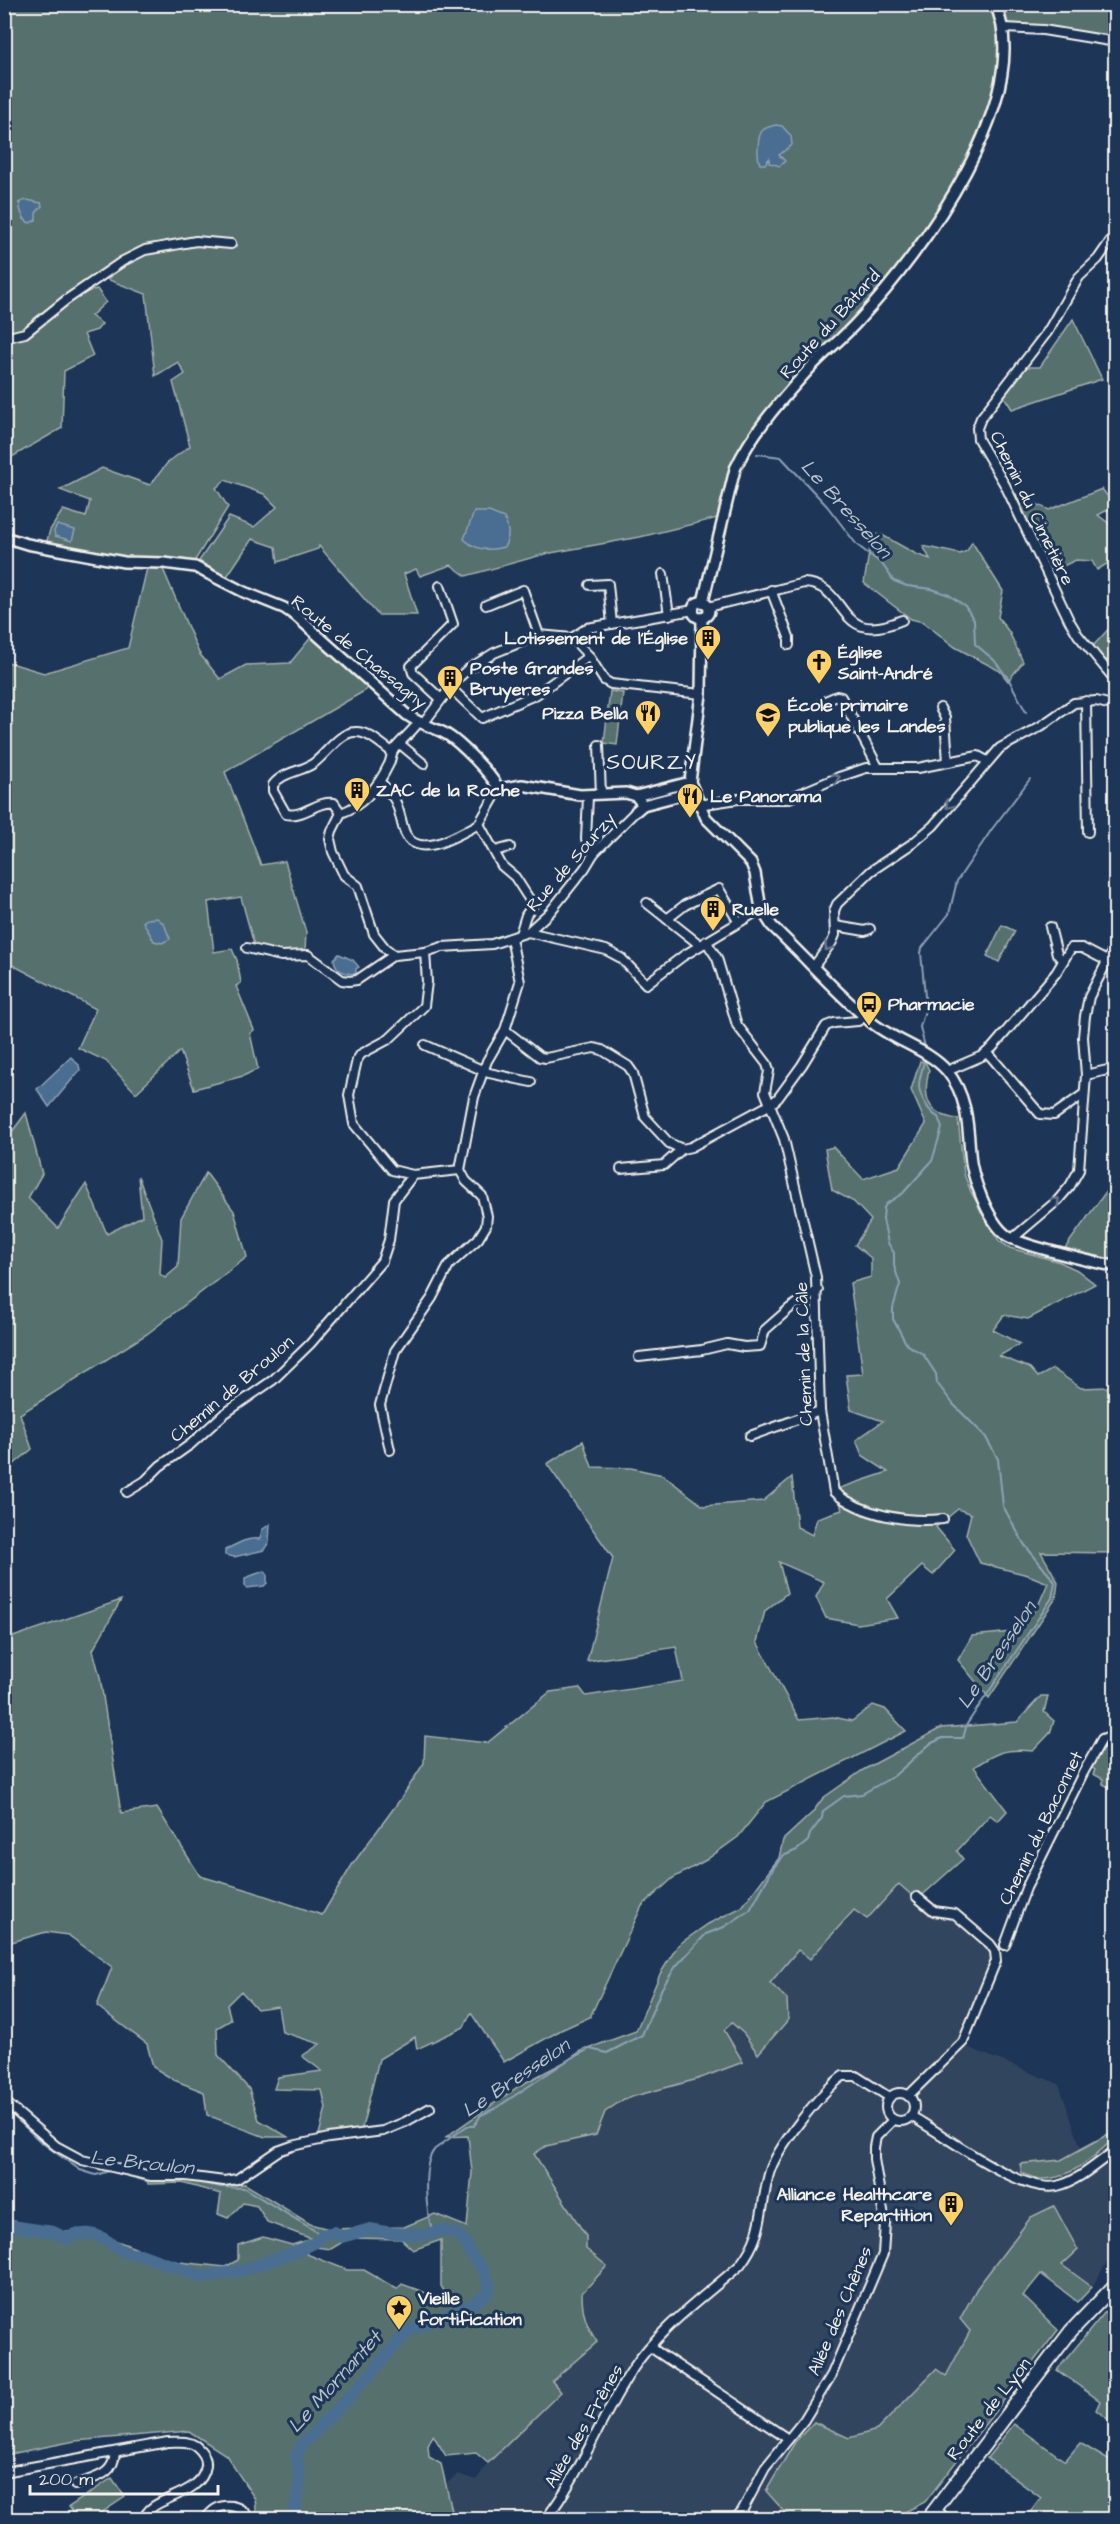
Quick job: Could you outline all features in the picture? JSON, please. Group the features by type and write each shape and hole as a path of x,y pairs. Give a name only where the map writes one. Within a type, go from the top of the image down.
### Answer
{"main road":[{"name":"Route de Lyon","path":"927,2520 1080,2321 1116,2284"},
{"name":"Route de Lyon","path":"1080,2321 1103,2304 1116,2299"}],"street":[{"name":"Route du Bâtard","path":"706,604 735,469 743,450 811,366 860,320 890,284 942,211 970,163 989,124 998,92 1004,41 1004,28 995,4"},
{"path":"1004,28 1043,30 1110,41 1116,45"},
{"name":"Chemin du Cimetière","path":"1116,232 1098,259 1079,277 1048,331 981,418 977,433 981,446 1005,485 1073,627 1116,681"},
{"path":"4,338 25,333 66,300 123,261 146,250 196,241 231,244"},
{"name":"Route de Chassagny","path":"4,537 27,544 124,562 164,563 195,567 244,592 284,608 421,723 448,735 488,773 499,789"},
{"path":"663,574 669,615"},
{"path":"591,585 608,584 612,624"},
{"path":"693,610 696,604 706,604 804,584 816,584 829,592 845,616 859,626 886,627 902,620"},
{"path":"440,586 453,624 411,666 413,673 441,699"},
{"path":"486,605 523,590 539,635"},
{"path":"771,590 789,637 789,645"},
{"path":"706,604 709,612 702,618 701,694 691,787 698,805 714,828 751,862 761,909 772,926 865,1016 899,1041 926,1055 947,1071 965,1106 971,1170 975,1184 994,1220 1006,1236 1116,1266"},
{"path":"572,638 587,628 693,610"},
{"path":"693,610 697,616 702,618"},
{"path":"247,948 281,956 308,955 342,980 349,981 357,980 394,955 374,934 358,886 344,875 333,852 330,839 332,831 341,813 364,799 380,782 391,760 392,752 421,723 466,670 494,653 539,635 555,634 572,638 589,656 604,680 611,684 701,694"},
{"path":"449,689 482,718 537,694 589,656"},
{"path":"823,702 837,696 841,697 879,766"},
{"path":"1086,701 1089,832"},
{"path":"814,966 832,942 836,926 834,911 837,904 871,872 933,826 1000,748 1041,726 1069,706 1086,701 1104,702 1116,706"},
{"path":"939,708 945,718 948,762"},
{"path":"341,813 334,803 329,802 300,813 286,814 273,791 273,785 282,776 308,767 346,734 353,732 368,735 392,752"},
{"path":"400,744 424,764"},
{"path":"599,745 601,794"},
{"path":"698,805 730,799 787,799 839,777 879,766 918,768 978,756 987,761"},
{"path":"380,782 397,802 403,829 408,839 426,847 479,824 499,789 522,785 588,796 691,787"},
{"path":"631,794 640,808 691,787"},
{"path":"588,796 586,838 594,853"},
{"name":"Rue de Sourzy","path":"394,955 425,952 442,947 492,944 524,933 550,912 594,853 640,808"},
{"path":"479,824 502,866 515,877 533,905 526,915 524,933 606,950 621,958 646,984 703,943 761,909"},
{"path":"495,851 510,847"},
{"path":"667,919 685,905 719,888 738,921"},
{"path":"647,903 703,943"},
{"path":"836,926 865,931 870,929"},
{"path":"1050,927 1056,951 1063,961"},
{"path":"390,1450 380,1405 395,1351 432,1298 449,1265 478,1239 486,1226 487,1216 482,1196 466,1180 460,1170 468,1120 482,1070 505,1030 520,982 511,938"},
{"name":"Chemin de la Câle","path":"703,943 717,958 737,1026 767,1064 769,1071 765,1092 784,1138 818,1290 820,1411 834,1492 854,1505 893,1517 928,1521 943,1519"},
{"path":"1012,1239 1058,1200 1079,1170 1086,1075 1083,1037 1085,1016 1089,997 1116,944"},
{"path":"947,1071 987,1052 1056,973 1071,948 1078,946 1107,961"},
{"path":"425,952 427,982 424,1006 389,1039 361,1054 357,1060 350,1095 356,1128 392,1170 413,1175 460,1170"},
{"path":"621,1169 664,1165 682,1149 692,1147 771,1104 802,1065 826,1026 858,1021 865,1016"},
{"path":"505,1030 540,1058 594,1048 602,1050 628,1066 633,1073 645,1117 669,1143 682,1149"},
{"path":"425,1045 482,1070 531,1082"},
{"path":"987,1052 1037,1112 1045,1116 1054,1115 1084,1094"},
{"path":"1086,1075 1116,1068"},
{"name":"Chemin de Broulon","path":"126,1492 145,1481 224,1414 273,1380 310,1344 382,1261 389,1240 394,1200 413,1175"},
{"path":"639,1357 702,1350 727,1344 744,1347 760,1346 765,1330 790,1308 818,1290"},
{"path":"750,1436 820,1411"},
{"name":"Chemin du Baconnet","path":"1005,1945 1031,1877 1083,1773 1102,1739 1116,1734"},
{"path":"908,2096 963,2042 996,1961 995,1951 990,1944 955,1914 934,1911 917,1897"},
{"name":"Allée des Frênes","path":"545,2520 567,2488 632,2370 650,2347 740,2265 749,2253 761,2224 770,2173 776,2156 795,2129 843,2076 855,2076 889,2097"},
{"path":"896,2093 908,2096 914,2106 911,2116 903,2121 893,2120 886,2110 889,2097 896,2093"},
{"path":"4,2101 56,2146 82,2160 151,2176 186,2176 224,2181 237,2179 278,2151 292,2146 383,2131 430,2108"},
{"path":"911,2116 999,2170 1022,2182 1040,2187 1058,2186 1075,2179 1116,2150"},
{"name":"Allée des Chênes","path":"734,2520 742,2511 765,2468 804,2420 832,2374 882,2254 885,2223 874,2147 876,2137 893,2120"},
{"path":"650,2347 788,2439"},
{"path":"4,2472 183,2441 193,2444 202,2451 206,2463 203,2476 191,2488 154,2506 145,2514 144,2520"},
{"path":"75,2485 110,2470 115,2463 115,2452"},
{"path":"205,2520 218,2508 231,2505 243,2509 251,2520"},
{"path":"935,2508 947,2520"}],"shaded area":[{"path":"782,126 791,136 792,145 779,155 785,161 780,166 769,163 769,159 765,164 760,164 758,146 761,133 766,128"},
{"path":"27,200 41,203 42,206 36,213 36,220 30,223 23,217 20,208 20,202"},
{"path":"474,512 489,512 504,518 508,533 504,547 483,549 473,546 464,539"},
{"path":"57,525 75,530 72,541 55,536 54,531"},
{"path":"157,918 164,924 170,939 162,943 154,941 143,922"},
{"path":"339,954 353,960 359,967 356,969 356,974 345,973 337,967 334,959"},
{"path":"71,1057 79,1065 80,1070 49,1107 37,1089"},
{"path":"270,1524 269,1542 264,1550 234,1557 225,1555 225,1550 238,1543 260,1539 262,1530"},
{"path":"264,1571 267,1574 267,1583 264,1586 247,1588 245,1586 245,1578"},
{"path":"899,1884 934,1914 955,1918 989,1945 993,1953 968,2023 957,2043 1059,2084 1081,2148 1061,2160 1020,2164 1022,2173 1039,2180 1112,2139 1112,2132 1115,2130 1115,2249 1092,2287 1062,2265 1054,2206 1032,2217 946,2376 936,2370 877,2430 849,2438 814,2422 795,2442 765,2489 791,2519 456,2519 452,2512 447,2483 458,2474 476,2480 488,2463 561,2393 551,2382 596,2342 586,2325 582,2310 586,2236 534,2154 546,2146 595,2135 605,2112 624,2099 698,2079 743,2062 724,2030 732,2022 758,2053 787,1999 770,1983 798,1950 810,1959 854,1909 867,1919"}],"green space":[{"path":"1115,4 1116,38 1007,23 1001,42 995,91 984,131 961,174 901,264 858,318 740,449 722,517 640,537 545,554 466,576 451,565 420,576 416,569 404,574 417,615 378,615 319,546 318,549 278,562 276,547 252,539 226,578 199,561 229,517 254,527 277,507 264,494 225,480 216,488 228,507 194,562 126,558 46,544 50,530 63,510 86,517 90,501 60,490 102,468 150,485 168,462 190,446 173,382 185,374 178,362 155,376 146,294 99,276 20,334 5,336 4,5","holes":["19,203 41,203 36,213 24,219"]},
{"path":"97,289 106,302 91,316 102,324 97,330 84,334 93,356 64,371 62,428 5,461 4,341 30,331 72,300"},
{"path":"1073,319 1102,379 1012,409 1003,395 1024,367 1040,367"},
{"path":"1102,489 1115,506 1098,515 1115,528 1115,559 1097,570 1092,561 1076,560 1050,572 1016,494 1049,510"},
{"path":"861,533 882,535 930,559 923,546 960,554 967,551 972,542 1003,591 998,617 1009,632 1023,662 1008,681 1000,671 955,647 923,622 911,619 864,583 870,547"},
{"path":"147,568 163,569 199,653 220,679 246,665 290,663 312,636 365,681 366,690 225,772 261,865 285,861 306,932 305,951 280,952 254,945 241,897 208,902 214,952 232,949 237,960 241,983 236,986 254,1030 250,1033 258,1069 243,1076 194,1089 180,1051 136,1093 106,1061 78,1048 96,1009 5,961 4,661 44,673 128,648"},
{"path":"1115,622 1115,662 1102,659 1092,647"},
{"path":"610,691 623,693 617,745 604,743"},
{"path":"1002,925 1015,931 999,962 987,956"},
{"path":"920,1061 925,1062 929,1070 926,1089 930,1104 940,1114 958,1119 964,1174 971,1192 999,1241 1010,1248 1060,1262 1077,1270 1095,1284 1028,1319 1004,1315 993,1330 1020,1344 999,1356 1030,1368 1038,1377 1053,1369 1081,1388 1108,1387 1115,1378 1115,1553 1041,1552 1058,1582 1056,1598 989,1698 958,1660 972,1636 1012,1632 1037,1608 1048,1583 1028,1575 980,1563 966,1534 971,1514 958,1509 936,1527 955,1550 933,1575 922,1566 887,1599 898,1618 858,1624 826,1618 816,1597 824,1582 779,1562 787,1593 765,1611 757,1642 799,1720 833,1717 852,1721 873,1705 885,1709 906,1731 766,1802 738,1837 706,1860 673,1878 642,1906 590,2017 561,2030 504,2062 471,2013 464,2027 417,2049 415,2037 379,2059 361,2132 318,2138 326,2108 322,2090 274,2089 278,2077 322,2071 302,2056 320,2044 282,2032 278,2006 257,2009 241,1991 227,2005 231,2020 217,2028 218,2055 249,2089 259,2120 288,2137 265,2137 207,2115 204,2092 174,2080 153,2067 147,2044 97,2006 112,1967 68,1935 46,1932 5,1944 4,1640 121,1600 93,1650 100,1677 121,1813 157,1808 200,1876 322,1915 352,1865 424,1763 425,1736 487,1743 550,1692 580,1688 586,1696 683,1681 676,1647 587,1661 613,1558 547,1464 583,1441 592,1467 631,1468 663,1475 703,1506 763,1501 792,1477 797,1527 812,1535 817,1518 842,1510 837,1489 888,1472 862,1455 856,1440 883,1421 851,1410 846,1375 863,1374 850,1283 871,1277 871,1258 855,1245 871,1220 854,1202 832,1190 825,1149 833,1147 863,1179 899,1167 926,1124 911,1090"},
{"path":"26,1113 42,1174 28,1198 58,1228 86,1184 107,1234 142,1216 138,1176 162,1239 160,1274 165,1278 178,1267 181,1218 206,1173 234,1211 247,1257 147,1334 20,1414 32,1449 5,1472 5,1141"},
{"path":"1115,1179 1115,1262 1065,1248"},
{"path":"1041,1696 1048,1696 1044,1712 1054,1721 1050,1733 1033,1751 1002,1752 974,1767 1007,1811 998,1821 990,1815 957,1851 963,1859 917,1900 899,1884 867,1919 854,1910 810,1959 798,1950 770,1983 787,1999 788,2020 758,2054 744,2034 732,2023 724,2030 743,2062 698,2079 624,2099 605,2112 596,2135 546,2146 534,2154 586,2236 586,2249 607,2266 582,2293 585,2319 597,2342 552,2381 561,2392 488,2463 476,2453 446,2456 433,2435 428,2446 429,2457 441,2464 456,2519 257,2519 255,2499 226,2455 189,2431 75,2441 5,2455 5,2219 65,2232 94,2232 153,2255 179,2262 225,2267 238,2260 238,2245 263,2237 292,2245 312,2239 267,2222 257,2206 243,2203 228,2218 218,2214 221,2194 182,2183 148,2184 147,2180 187,2178 220,2185 245,2184 310,2224 329,2229 404,2227 435,2214 467,2227 472,2172 468,2136 446,2137 519,2086 595,2046 636,2031 660,1974 678,1945 708,1924 742,1907 779,1858 783,1840 812,1813 823,1798 863,1770 941,1728 1017,1722","holes":["349,2238 401,2239 413,2250 441,2240 441,2286 451,2302 402,2284 397,2289 364,2270 347,2270 304,2253 315,2247 331,2249"]},
{"path":"1110,1740 1115,1741 1115,1790 1103,1784 1103,1779 1093,1774 1095,1770 1091,1767 1103,1745"},
{"path":"1112,2132 1113,2139 1106,2146 1070,2172 1050,2179 1033,2178 1022,2173 1020,2164 1061,2160"},
{"path":"1054,2206 1078,2250 1062,2265 1092,2287 1078,2302 1041,2274 1023,2296 1058,2330 925,2502 903,2513 873,2519 791,2519 766,2491 795,2442 814,2422 849,2438 877,2430 936,2369 946,2376 970,2331 960,2319 977,2288 1031,2217"},
{"path":"1110,2306 1115,2306 1115,2425 1096,2410 1100,2401 1057,2370"},
{"path":"1014,2424 1065,2461 1080,2443 1115,2464 1115,2519 1025,2519 1041,2498 987,2458"},
{"path":"112,2478 125,2497 92,2519 78,2519 69,2507"}],"waterway":[{"name":"Le Bresselon","path":"757,454 781,457 827,506 857,545 882,564 894,581 907,586 932,589 949,595 965,606 974,620 975,644 994,660 1008,678 1026,712"},
{"name":"Le Bresselon","path":"926,1051 920,1027 926,1007 922,948 949,914 957,881 992,829 1030,779"},
{"name":"Le Bresselon","path":"433,2232 428,2214 426,2177 435,2149 467,2126 474,2126 481,2115 496,2108 586,2048 607,2053 642,2035 662,1988 676,1966 706,1934 724,1927 750,1910 774,1867 783,1856 797,1850 808,1841 810,1834 822,1818 823,1811 844,1796 862,1794 894,1776 930,1744 942,1738 963,1738 967,1724 1052,1598 1055,1582 1024,1544 1003,1506 998,1459 985,1436 953,1404 937,1383 936,1374 923,1354 907,1345 893,1319 893,1308 900,1284 894,1266 894,1253 888,1243 883,1219 884,1208 886,1204 903,1193 932,1161 942,1128 938,1117 931,1112 919,1089 925,1056"},
{"name":"Le Broulon","path":"4,2107 41,2142 80,2170 96,2175 109,2171 147,2181 191,2181 221,2187 244,2188 322,2235"},
{"name":"Le Mornantet","path":"4,2225 53,2232 68,2239 75,2234 97,2236 120,2250 140,2254 203,2277 243,2270 300,2250 318,2241 322,2235 334,2232 342,2237 370,2229 426,2235 440,2230 457,2234 465,2242 469,2252 483,2269 489,2285 488,2293 470,2306 410,2330 302,2445 296,2456 299,2488 290,2520"}],"place":[{"name":"Lotissement de l'Église","path":"708,661"},
{"name":"Église Saint-André","path":"819,685"},
{"name":"Poste Grandes Bruyeres","path":"450,701"},
{"name":"Pizza Bella","path":"648,736"},
{"name":"École primaire publique les Landes","path":"768,738"},
{"name":"ZAC de la Roche","path":"357,813"},
{"name":"Le Panorama","path":"690,819"},
{"name":"Ruelle","path":"713,932"},
{"name":"Pharmacie","path":"869,1027"},
{"name":"Alliance Healthcare Repartition","path":"951,2227"},
{"name":"Vieille fortification","path":"399,2331"}],"district":[{"name":"SOURZY","path":"652,762"}]}
